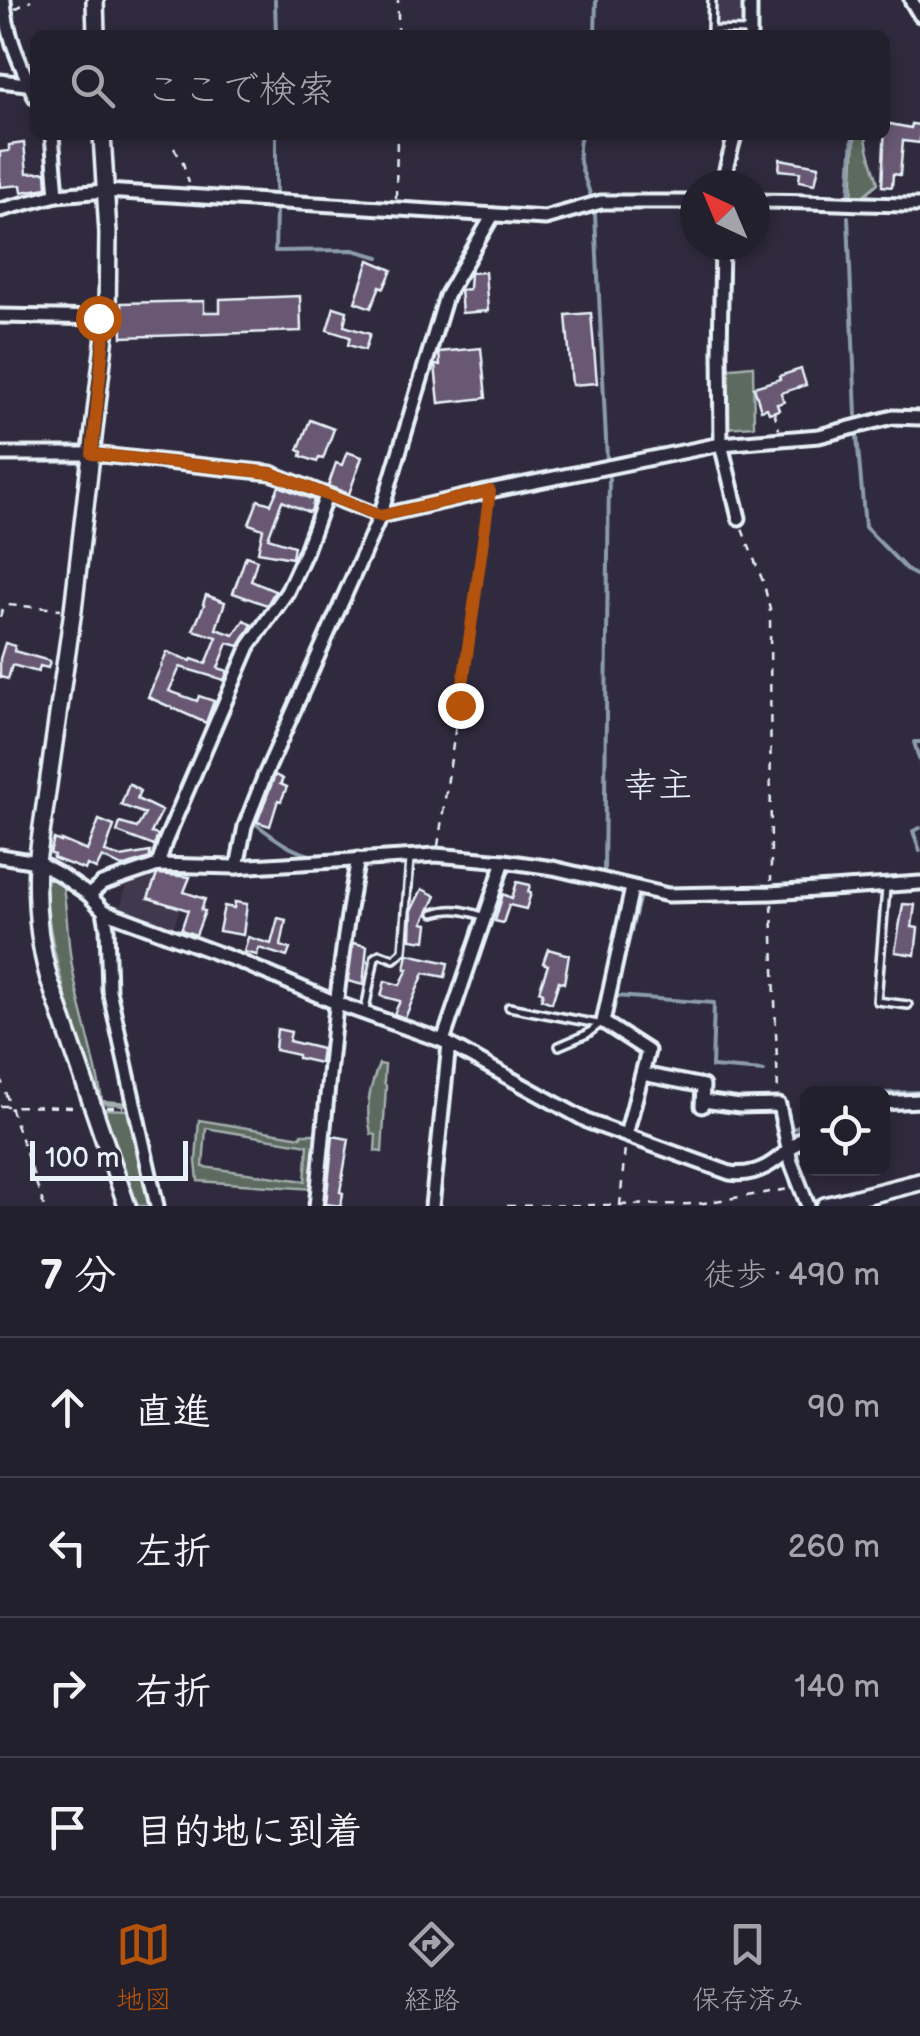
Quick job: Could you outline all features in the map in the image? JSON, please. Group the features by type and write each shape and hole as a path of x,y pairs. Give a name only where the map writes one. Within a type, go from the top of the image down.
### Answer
{"street":[{"path":"4,0 15,51 30,82"},
{"path":"95,0 96,30"},
{"path":"750,0 750,30"},
{"path":"911,0 920,15"},
{"path":"0,80 30,87"},
{"path":"52,140 57,195"},
{"path":"102,140 108,233 106,318 73,610 37,862 36,896 42,952 127,1206"},
{"path":"726,170 733,140"},
{"path":"0,210 57,195 105,191 544,218 601,202 680,202"},
{"path":"770,201 920,205"},
{"path":"237,867 245,826 265,775 380,516 446,296 493,215"},
{"path":"722,260 721,444 740,518"},
{"path":"0,316 106,318"},
{"path":"0,454 92,454 271,473 380,516 721,444 819,436 893,416 920,418"},
{"path":"158,866 249,646 288,592 326,496"},
{"path":"89,895 102,884 158,866 237,867 436,855 553,868 668,895 772,894 920,883"},
{"path":"0,856 37,862 89,895 104,911 446,1043 588,1122 730,1174 746,1174 770,1166 800,1140"},
{"path":"316,1206 336,1003 358,859"},
{"path":"432,1206 446,1043 504,860"},
{"path":"626,1135 648,1051 602,1022 632,888"},
{"path":"104,911 109,990 157,1206"},
{"path":"643,1074 703,1086 702,1104 779,1106 782,1129 808,1206"},
{"path":"890,1103 920,1101"},
{"path":"825,1206 920,1182"}],"lane":[{"path":"711,30 712,0"},
{"path":"365,1013 375,957 380,954 394,958 403,951 411,856"},
{"path":"886,885 877,1001 908,1005"},
{"path":"434,914 459,909 485,916"},
{"path":"509,1006 602,1022"},
{"path":"559,1046 595,1030 602,1022"}],"path":[{"path":"5,15 30,0"},
{"path":"398,0 398,30"},
{"path":"396,210 397,140"},
{"path":"174,148 183,163 192,196"},
{"path":"774,411 782,439"},
{"path":"436,855 490,491"},
{"path":"740,518 770,610 772,894 779,1106"},
{"path":"0,617 7,605 73,610"},
{"path":"0,1077 44,1206"},
{"path":"0,1106 134,1107"},
{"path":"620,1205 626,1135"},
{"path":"507,1206 697,1204 801,1187"}],"shaded area":[{"path":"707,0 745,0 744,30 706,30"},
{"path":"193,872 172,931 120,910 128,877"}],"green space":[{"path":"855,140 867,140 878,183 858,200 852,200"},
{"path":"753,366 754,426 724,428 723,369"},
{"path":"45,878 62,881 74,978 102,1101 128,1103 124,1105 101,1103 57,965"},
{"path":"379,1064 385,1065 386,1086 382,1152 375,1151 376,1135 371,1134 368,1115 370,1090"},
{"path":"104,1109 132,1113 152,1206 138,1206"},
{"path":"199,1120 301,1137 319,1134 313,1189 198,1181","holes":["206,1128 308,1145 305,1181 203,1167"]}],"building":[{"path":"890,124 911,128 912,124 920,125 920,143 903,141 900,175 893,174 892,187 882,186 884,140 890,140"},
{"path":"24,143 27,173 46,172 47,188 22,192 21,185 0,187 0,152 9,151 9,145"},
{"path":"780,159 819,166 815,184 799,181 800,172 779,170"},
{"path":"369,260 392,270 371,308 355,302"},
{"path":"485,272 488,311 462,313 460,290 469,289 470,273"},
{"path":"300,296 301,331 122,337 121,303 204,301 204,312 220,312 220,299"},
{"path":"334,307 347,311 344,326 370,334 365,350 348,345 350,337 327,330"},
{"path":"591,313 597,383 572,385 566,315"},
{"path":"481,348 486,398 439,403 435,365 440,365 439,352"},
{"path":"801,369 806,385 781,393 784,402 777,404 779,410 761,410 754,387"},
{"path":"310,420 334,429 323,459 317,462 301,456 298,450"},
{"path":"347,452 362,457 349,494 328,486 336,463 342,465"},
{"path":"279,486 314,500 308,512 282,501 268,538 294,546 292,558 258,552 263,529 249,524 258,500 271,504"},
{"path":"246,556 257,560 251,581 275,591 267,605 233,593"},
{"path":"206,595 225,602 216,629 234,635 244,620 252,625 239,646 228,643 218,668 228,671 224,680 180,667 169,691 197,701 199,696 214,701 206,723 148,697 167,652 206,664 217,637 193,630"},
{"path":"5,643 15,646 14,651 50,661 48,668 40,666 38,672 12,665 8,679 0,677"},
{"path":"275,775 287,787 281,801 278,800 270,826 257,822"},
{"path":"129,784 140,791 137,799 162,811 151,833 158,835 154,846 117,832 120,823 137,828 145,814 121,805"},
{"path":"99,820 114,826 105,852 121,857 150,852 150,858 122,867 102,857 96,869 87,865 85,870 53,858 50,853 54,839 87,851"},
{"path":"159,874 190,877 184,892 205,899 196,935 181,930 188,910 148,898"},
{"path":"517,882 530,885 526,909 509,905 503,923 495,921 503,894 512,898"},
{"path":"422,889 436,896 423,923 428,924 426,941 411,939 412,909"},
{"path":"235,902 247,904 243,935 219,931 224,906 234,908"},
{"path":"903,904 915,905 915,955 895,952"},
{"path":"278,918 286,920 281,946 290,949 287,957 259,948 257,955 244,952 248,937 271,944"},
{"path":"353,943 367,946 363,985 348,981"},
{"path":"548,949 569,955 564,983 559,981 552,1003 541,999 543,993 539,991 548,965 543,963"},
{"path":"408,954 448,963 445,977 424,973 405,1018 394,1014 400,1001 381,996 385,981 400,985 408,969"},
{"path":"277,1029 291,1032 289,1041 322,1049 320,1063 275,1050"},
{"path":"333,1136 349,1139 341,1206 326,1204"}],"waterway":[{"path":"275,0 276,30"},
{"path":"595,30 596,0"},
{"path":"276,140 276,194"},
{"path":"580,140 579,158 590,194"},
{"path":"849,198 853,140"},
{"path":"276,209 275,251 353,250 379,257"},
{"path":"595,214 607,460"},
{"path":"848,217 856,415"},
{"path":"857,436 865,527 908,571 920,577"},
{"path":"609,478 604,873 619,878"},
{"path":"920,742 914,742 920,762"},
{"path":"252,821 290,847 316,856 431,849"},
{"path":"920,828 913,831 920,851"},
{"path":"444,849 509,856"},
{"path":"558,864 603,873"},
{"path":"640,895 615,996 714,1003 712,1067 764,1071"},
{"path":"890,1093 920,1092"},
{"path":"795,1128 800,1125"}],"district":[{"name":"幸主","path":"658,786"}],"route":[{"path":"98,318 106,318 92,454 271,473 380,516 490,491 460,705"}]}
